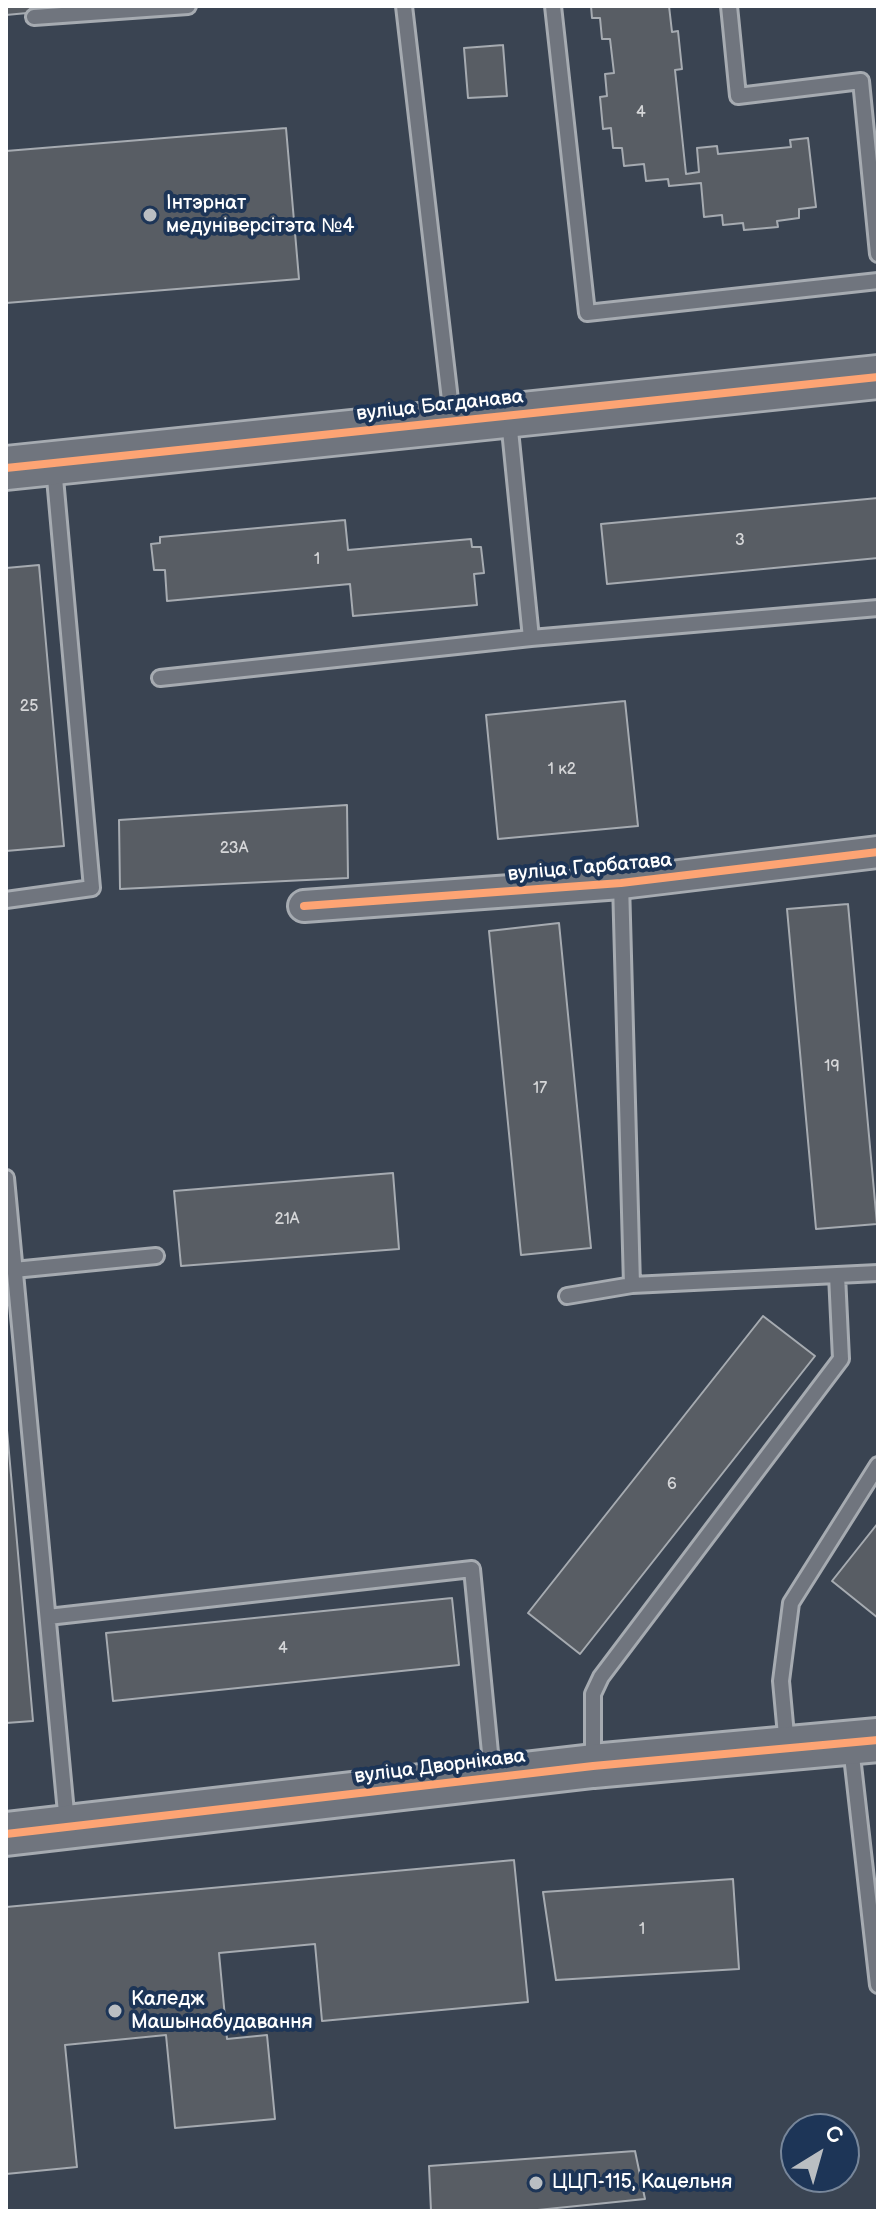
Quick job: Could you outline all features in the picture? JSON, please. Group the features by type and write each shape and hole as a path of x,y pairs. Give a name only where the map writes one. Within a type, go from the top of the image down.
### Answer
{"street":[{"name":"вуліца Багданава","path":"6,468 878,377"},
{"name":"вуліца Гарбатава","path":"304,906 621,883 878,852"},
{"name":"вуліца Дворнікава","path":"6,1834 593,1766 864,1741"}],"lane":[{"path":"34,17 188,6"},
{"path":"404,6 453,421"},
{"path":"553,6 587,313 878,281"},
{"path":"729,6 738,96 861,81 878,254"},
{"path":"509,416 531,638"},
{"path":"6,900 92,888 54,463"},
{"path":"160,678 531,638 878,608"},
{"path":"621,883 632,1285"},
{"path":"6,1178 67,1827"},
{"path":"14,1270 156,1256"},
{"path":"567,1296 632,1285 878,1273"},
{"path":"593,1766 593,1694 601,1677 841,1359 837,1275"},
{"path":"787,1746 781,1681 791,1603 878,1465"},
{"path":"48,1617 472,1569 493,1777"},
{"path":"864,1741 878,1985"}],"building":[{"path":"6,6 37,6 38,12 6,15"},
{"path":"591,6 669,6 672,32 678,31 682,69 675,70 686,174 699,172 697,148 717,146 718,154 791,147 790,140 808,138 816,207 799,209 799,218 777,221 778,227 744,230 743,223 723,225 722,215 704,217 701,183 669,186 668,179 646,181 644,164 624,166 622,148 613,148 611,128 603,129 600,97 607,96 605,74 614,73 610,39 602,39 600,18 592,18"},
{"path":"503,45 507,96 468,98 464,48"},
{"name":"Інтэрнат медуніверсітэта №4","path":"286,128 299,279 6,303 6,151"},
{"path":"878,498 878,558 607,584 601,524"},
{"path":"345,520 348,550 471,539 472,547 481,547 484,573 474,574 477,605 353,616 350,584 167,601 165,570 154,570 151,544 160,543 160,537"},
{"path":"39,565 64,846 6,851 6,568"},
{"path":"625,701 638,826 498,839 486,715"},
{"path":"347,805 348,878 120,889 119,820"},
{"path":"848,904 877,1224 816,1229 787,909"},
{"path":"559,923 591,1248 521,1255 489,931"},
{"path":"393,1173 399,1249 181,1266 174,1191"},
{"path":"763,1316 815,1356 580,1654 528,1613"},
{"path":"6,1419 33,1721 6,1723"},
{"path":"878,1523 878,1618 832,1581"},
{"path":"452,1598 459,1665 113,1701 106,1633"},
{"name":"Каледж Машынабудавання","path":"514,1860 528,2002 322,2021 315,1944 219,1953 227,2039 267,2035 275,2119 175,2128 166,2035 65,2045 77,2167 6,2174 6,1907"},
{"path":"733,1879 739,1969 556,1980 543,1892"},
{"name":"ЦЦП-115, Кацельня","path":"635,2151 645,2199 528,2211 431,2211 429,2166"}],"cycle path":[{"path":"6,468 878,377"},
{"path":"304,906 621,883 878,852"},
{"path":"6,1834 593,1766 878,1740"}],"place":[{"name":"Інтэрнат медуніверсітэта №4","path":"150,215"},
{"name":"Каледж Машынабудавання","path":"115,2011"},
{"name":"ЦЦП-115, Кацельня","path":"536,2183"}]}
